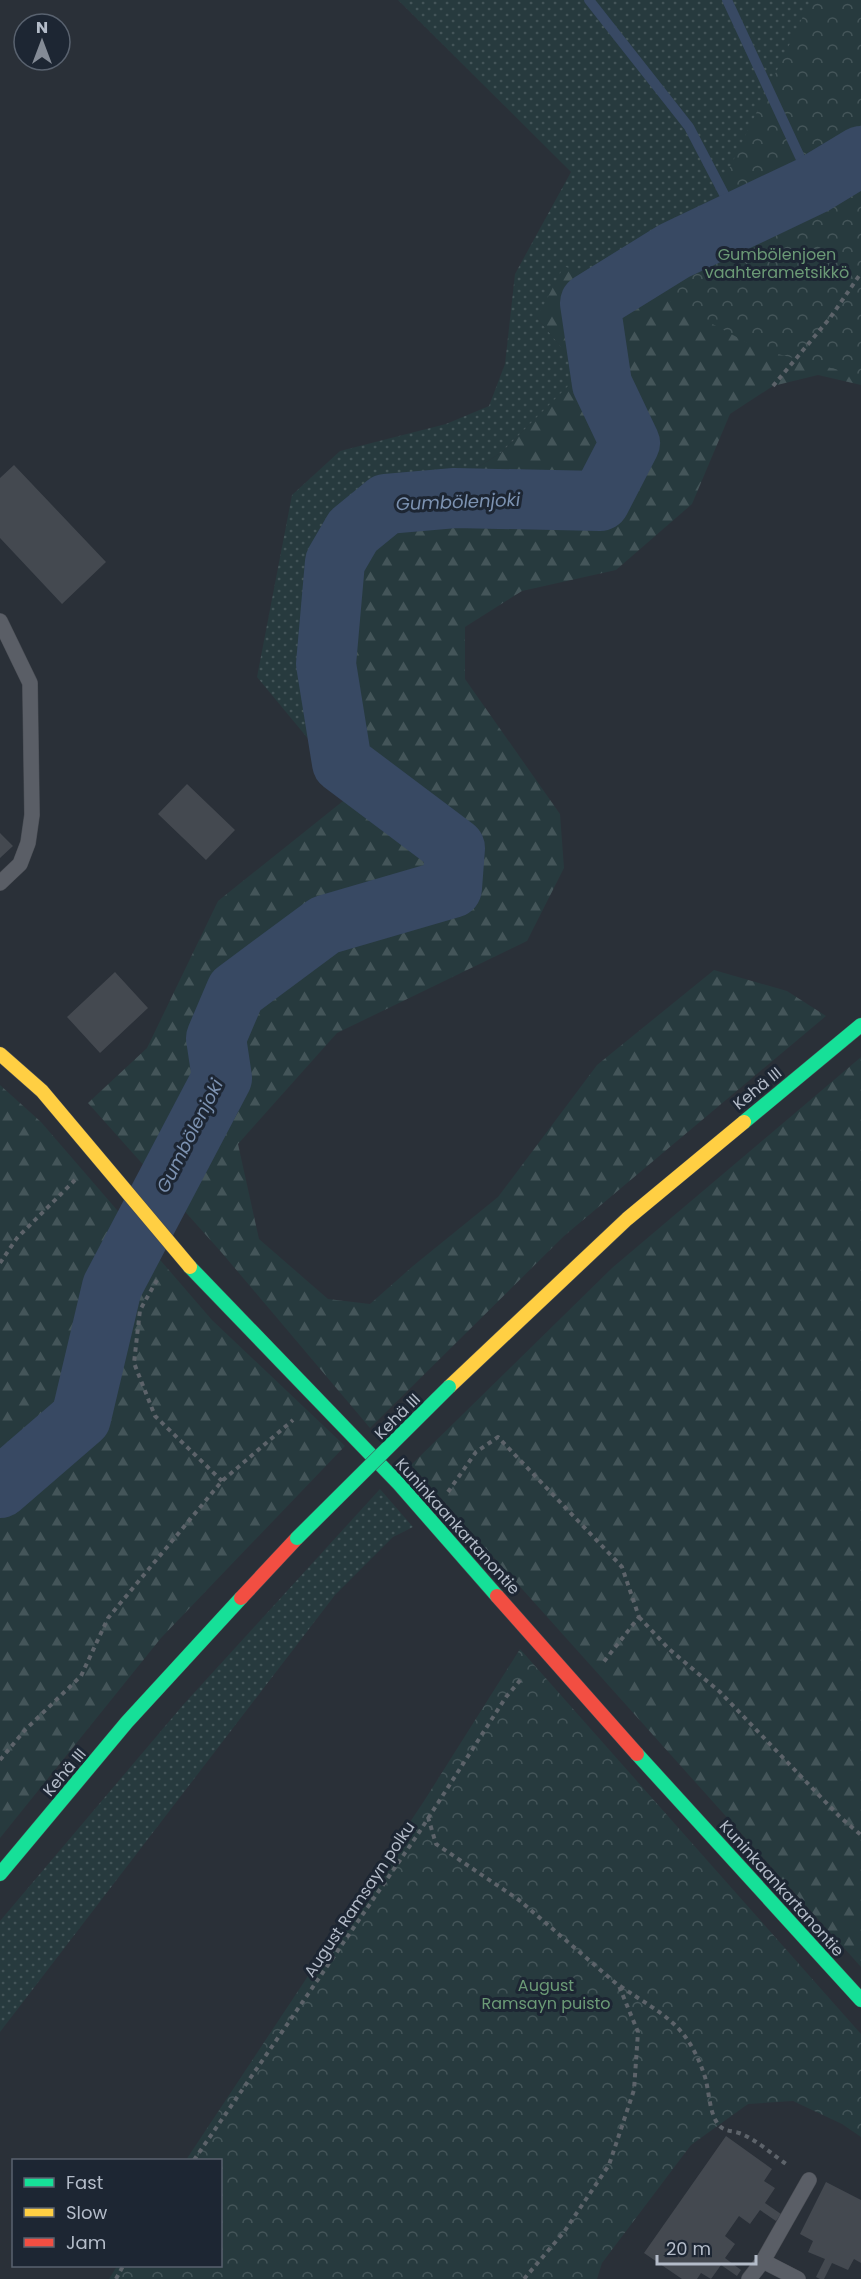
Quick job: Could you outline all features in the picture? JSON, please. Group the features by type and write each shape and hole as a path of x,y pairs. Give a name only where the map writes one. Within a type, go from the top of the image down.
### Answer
{"main road":[{"name":"Kehä III","path":"0,1874 127,1722 297,1538 449,1388 627,1219 861,1025"},
{"name":"Kuninkaankartanontie","path":"0,1054 42,1090 126,1196 172,1249 319,1399 861,2000"}],"lane":[{"path":"0,621 30,683 32,815 28,843 20,864 0,883"},
{"path":"749,2279 764,2261 809,2180"},
{"path":"764,2261 798,2279"}],"path":[{"path":"773,386 830,318 861,273"},
{"path":"0,1263 17,1238 96,1159"},
{"path":"172,1249 140,1310 134,1363 155,1416 222,1481"},
{"path":"0,1760 25,1730 81,1676 108,1618 222,1481 319,1399"},
{"path":"428,1518 476,1452 498,1437 622,1567 639,1617 669,1649 720,1692 840,1817 861,1835"},
{"path":"581,1690 639,1617"},
{"name":"August Ramsayn polku","path":"195,2159 428,1817 506,1696 547,1654"},
{"path":"428,1817 436,1844 519,1900 619,1986 679,2026 698,2055 710,2093 713,2114 721,2127 728,2132 740,2133 809,2180"},
{"path":"524,2279 564,2232 609,2165 634,2090 638,2032 619,1986"}],"green space":[{"path":"398,0 845,0 703,249 618,290 537,318 583,372 502,452 401,516 346,733 353,793 257,677 292,495 340,451 446,424 489,406 505,364 515,274 571,172"},
{"name":"Gumbölenjoen vaahterametsikkö","path":"811,0 861,0 861,376 759,349 666,299"},
{"path":"861,0 861,385 818,375 773,386 730,414 692,504 616,570 522,591 465,627 465,679 560,814 564,868 527,941 337,1033 238,1144 259,1239 328,1299 370,1304 498,1197 597,1065 714,970 787,991 826,1016 564,1236 370,1428 222,1253 88,1103 147,1048 218,901 353,793 346,733 343,614 359,554 401,516 502,452 582,372 537,318 564,266 618,290 703,248"},
{"path":"861,1057 861,1967 411,1465 612,1268"},
{"path":"0,1085 41,1122 212,1320 345,1446 161,1638 0,1838"},
{"path":"380,1489 413,1527 393,1537 335,1595 0,2032 0,1921 183,1705"},
{"name":"August Ramsayn puisto","path":"520,1649 861,2034 861,2137 842,2124 793,2101 748,2104 691,2145 602,2263 597,2279 109,2279 116,2267 222,2267 222,2159 187,2159 424,1801"}],"building":[{"path":"14,465 106,562 62,604 0,538 0,478"},
{"path":"187,784 235,830 206,860 158,814"},
{"path":"0,833 13,846 0,858"},
{"path":"115,972 148,1008 100,1053 67,1017"},
{"path":"726,2136 772,2169 764,2181 775,2188 765,2203 781,2214 776,2221 760,2210 750,2224 739,2216 725,2236 735,2244 725,2258 741,2270 737,2276 721,2265 711,2279 701,2273 697,2279 682,2279 644,2253"},
{"path":"826,2182 861,2200 861,2263 854,2259 848,2270 832,2263 824,2279 820,2279 816,2277 825,2259 808,2252 813,2241 800,2234"}],"waterway":[{"path":"589,0 689,127 738,221"},
{"path":"727,0 813,185"},
{"name":"Gumbölenjoki","path":"0,1488 81,1418 112,1287 222,1078 216,1038 236,991 325,925 452,888 455,848 342,763 326,664 335,562 353,531 386,504 455,498 600,501 630,443 602,384 590,303 674,251 813,185 861,156"}],"traffic: fast":[{"path":"744,1122 861,1025"},
{"path":"190,1267 399,1484 497,1596"},
{"path":"297,1538 449,1387"},
{"path":"0,1874 127,1722 241,1598"},
{"path":"637,1754 861,2000"}],"traffic: slow":[{"path":"0,1054 42,1091 190,1267"},
{"path":"449,1387 627,1219 744,1122"}],"traffic: jam":[{"path":"241,1598 297,1538"},
{"path":"497,1596 637,1754"}]}
